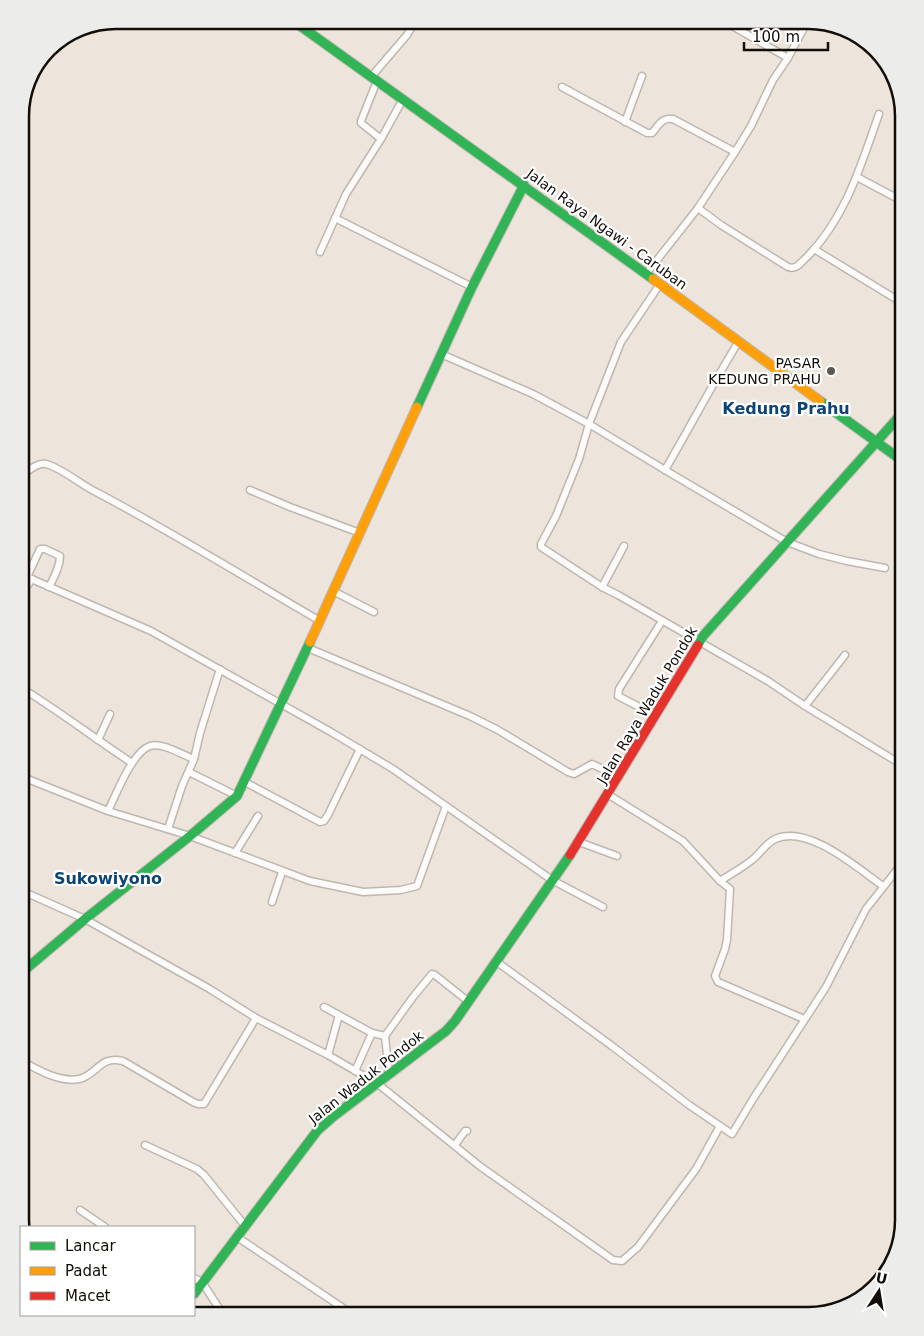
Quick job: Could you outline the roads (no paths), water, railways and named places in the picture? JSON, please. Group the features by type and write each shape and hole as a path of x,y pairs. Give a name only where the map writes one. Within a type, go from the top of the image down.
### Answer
{"main road":[{"name":"Jalan Raya Ngawi - Caruban","path":"305,29 524,185 895,455"},
{"path":"29,966 237,796 308,648 472,287 524,185"},
{"path":"877,441 895,421"},
{"name":"Jalan Raya Waduk Pondok","path":"552,880 579,842 609,794 699,642 877,441"},
{"name":"Jalan Waduk Pondok","path":"195,1292 318,1131 334,1116 446,1031 469,1002 552,880"}],"street":[{"path":"381,139 360,121 371,76 411,29"},
{"path":"738,29 788,58"},
{"path":"646,274 698,208 735,152 751,126 773,80 788,58 803,29"},
{"path":"625,122 642,76"},
{"path":"562,87 650,134 663,120 667,118 673,119 735,152"},
{"path":"320,252 346,194 381,139 403,99"},
{"path":"698,208 721,225 788,267 796,267 814,249 844,207 857,177 879,114"},
{"path":"857,177 895,197"},
{"path":"335,218 472,287"},
{"path":"814,249 895,298"},
{"path":"660,284 620,342 589,424 579,459 541,547 602,587 768,681 805,706 895,761"},
{"path":"665,470 696,418 720,371 739,341"},
{"path":"441,354 533,394 589,424 787,542 819,554 886,568"},
{"path":"29,471 37,465 52,466 89,489 168,531 320,621"},
{"path":"250,490 360,533"},
{"path":"602,587 624,546"},
{"path":"49,587 57,570 60,556 45,549 40,549 30,578 49,587 151,631 360,749 552,880 603,907"},
{"path":"333,591 374,612"},
{"path":"655,715 618,696 619,689 662,621"},
{"path":"308,648 470,716 498,730 568,772 574,774 592,764 619,777"},
{"path":"805,706 845,655"},
{"path":"168,829 182,786 194,759 220,669"},
{"path":"29,693 132,763"},
{"path":"98,740 110,714"},
{"path":"108,811 132,763 142,751 150,746 162,747 194,759"},
{"path":"245,782 320,822 324,821 360,749"},
{"path":"189,772 237,796"},
{"path":"29,780 108,811 190,836 282,872 310,881 363,892 417,886 446,806"},
{"path":"609,794 683,842 730,889 727,940 715,976 718,982 804,1019"},
{"path":"235,853 258,816"},
{"path":"720,881 753,859 774,840 795,836 806,838 819,844 883,886"},
{"path":"579,842 617,856"},
{"path":"272,902 282,872"},
{"path":"497,962 683,1100 732,1134 826,987 866,909 895,873"},
{"path":"29,894 85,919 208,988 256,1018 328,1055 378,1084 482,1167 617,1262 622,1261 638,1247 696,1169 720,1126"},
{"path":"389,1074 385,1036 432,974 469,1002"},
{"path":"324,1007 372,1033 385,1036"},
{"path":"328,1055 339,1015"},
{"path":"29,1064 54,1076 70,1080 87,1076 106,1060 114,1058 123,1061 193,1102 204,1104 256,1018"},
{"path":"355,1071 372,1033"},
{"path":"454,1145 464,1132 467,1131"},
{"path":"145,1145 204,1174 246,1227"},
{"path":"80,1210 104,1226"},
{"path":"237,1237 342,1307"},
{"path":"195,1278 202,1282 218,1307"}],"place":[{"name":"PASAR KEDUNG PRAHU","path":"831,371"}],"district":[{"name":"Kedung Prahu","path":"786,408"},
{"name":"Sukowiyono","path":"108,878"}]}
